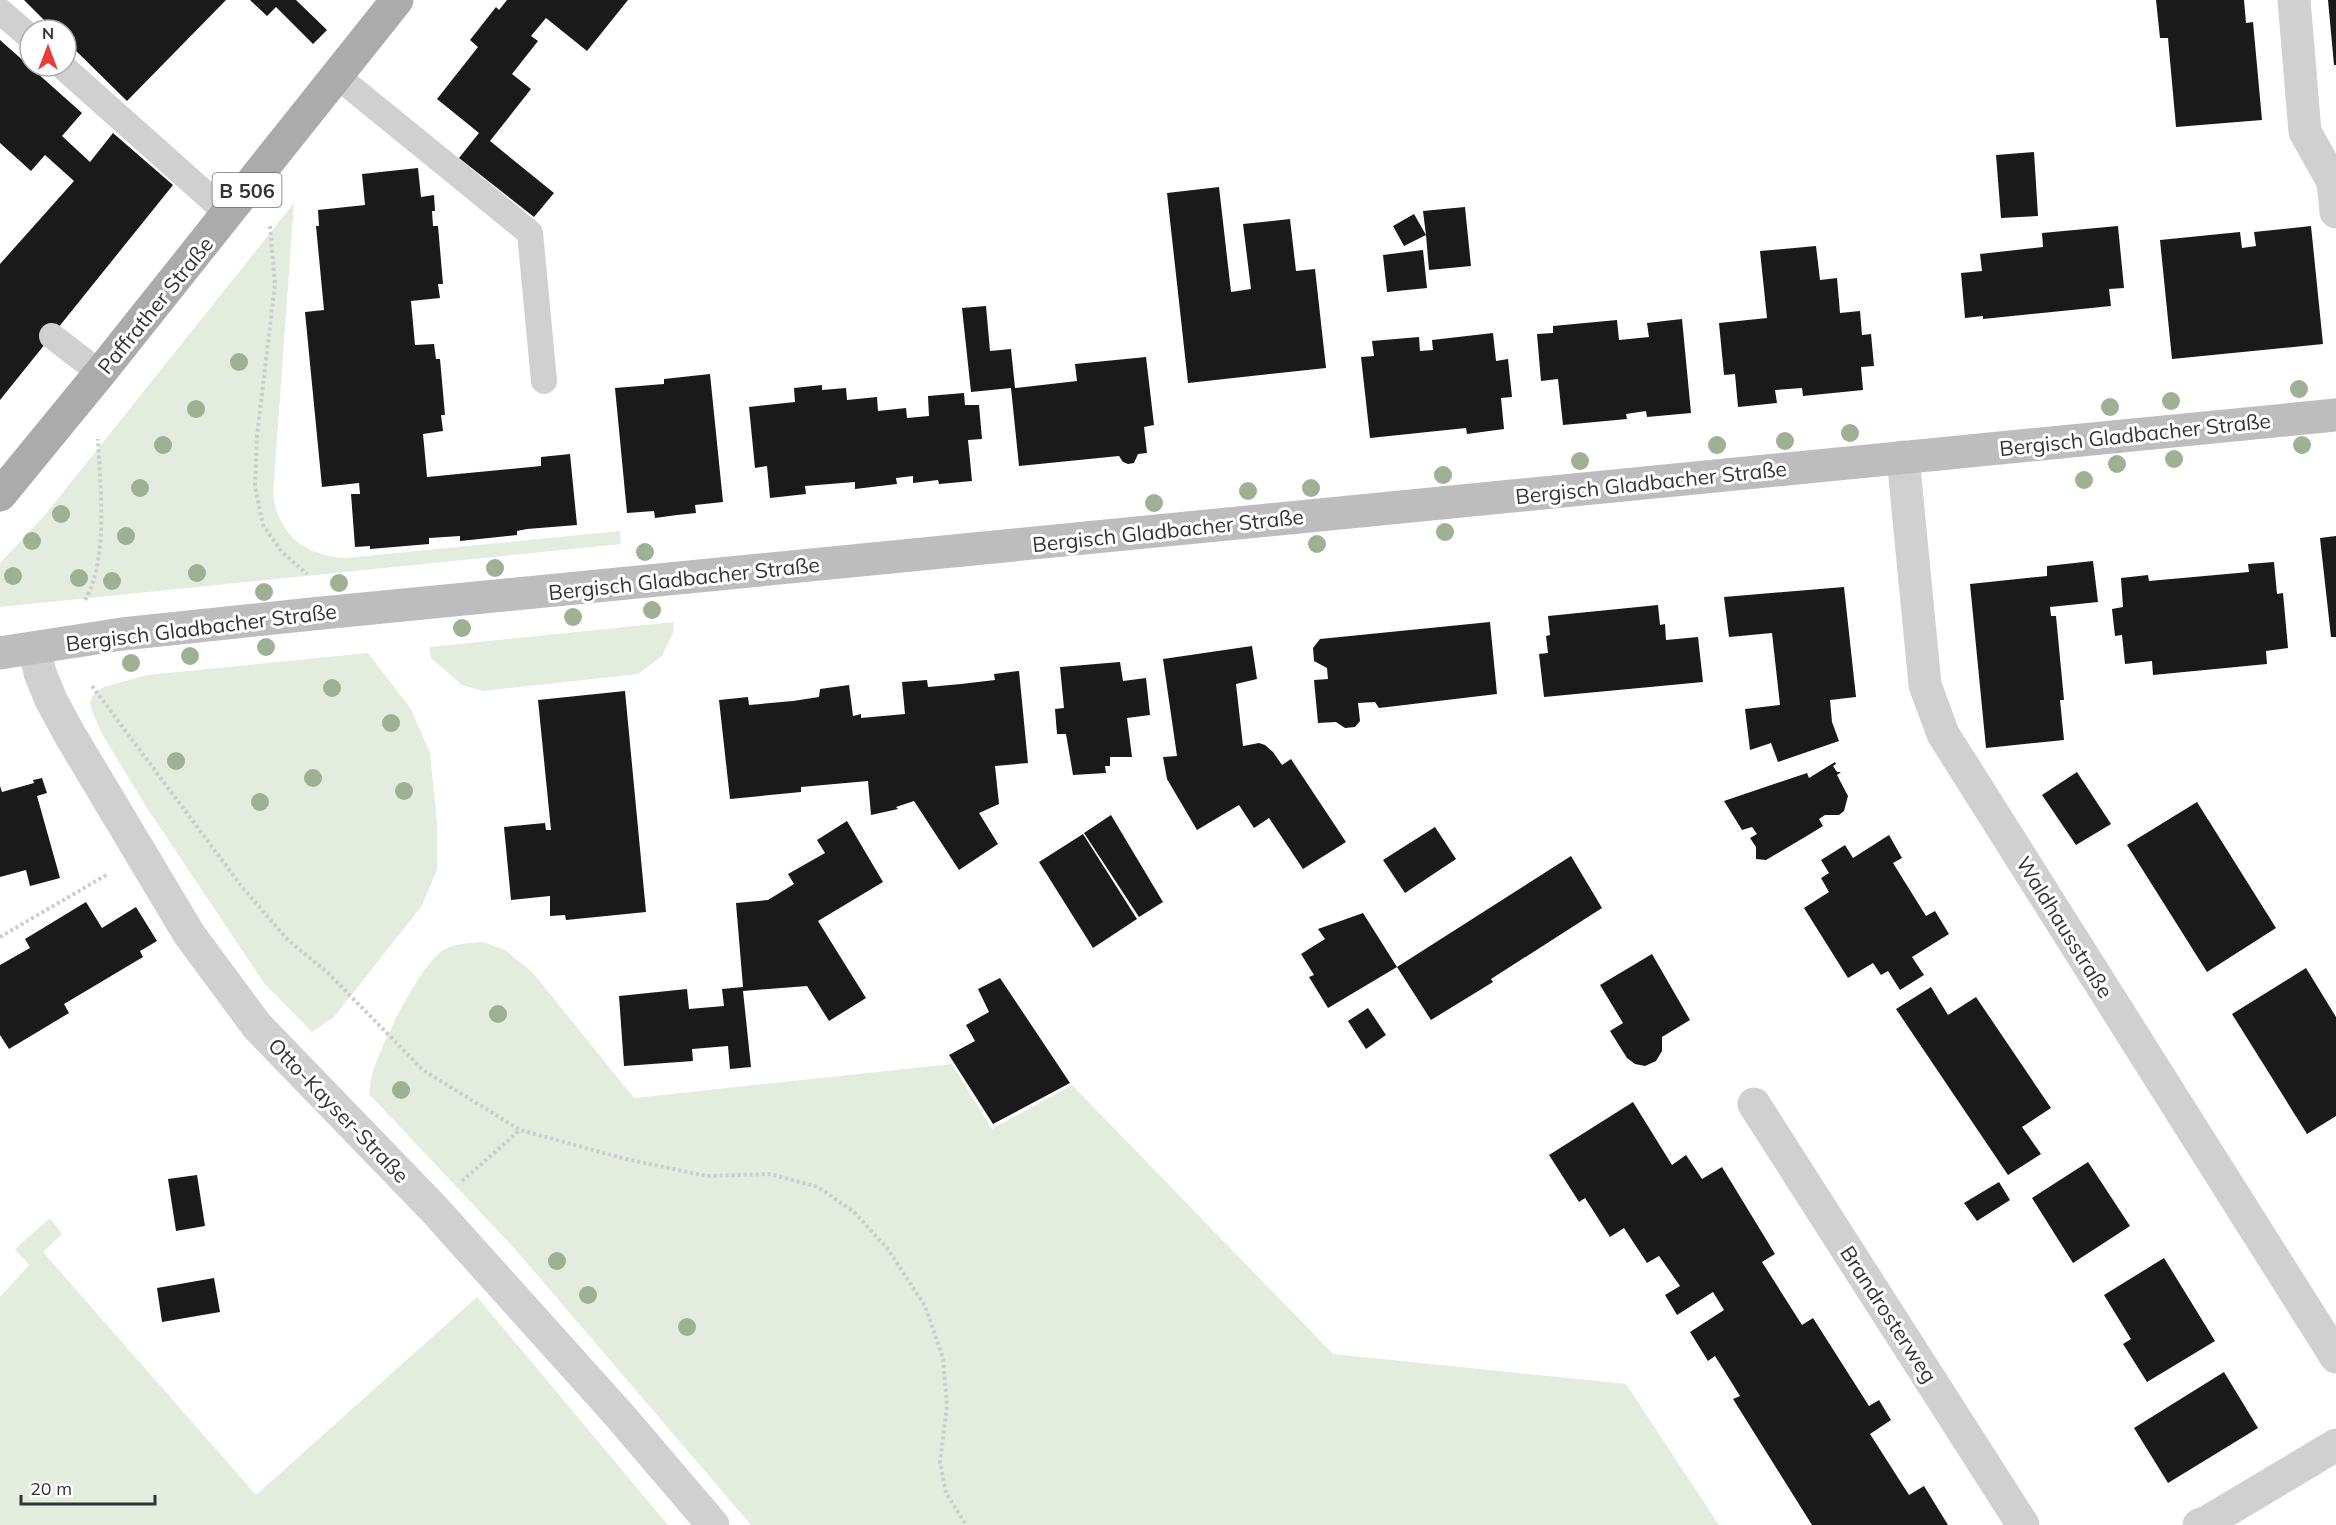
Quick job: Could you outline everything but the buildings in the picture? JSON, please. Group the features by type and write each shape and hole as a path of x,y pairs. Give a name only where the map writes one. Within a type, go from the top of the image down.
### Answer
{"main road":[{"name":"Paffrather Straße","path":"0,495 265,168 397,0"},
{"name":"Bergisch Gladbacher Straße","path":"0,653 86,639 312,614 2336,415"}],"street":[{"path":"2294,0 2305,132 2333,182 2336,212"},
{"name":"Waldhausstraße","path":"1903,457 1925,685 1943,734 2336,1357"},
{"name":"Otto-Kayser-Straße","path":"34,648 40,673 51,700 141,855 189,934 257,1026 434,1209 620,1416 713,1525"},
{"name":"Brandrosterweg","path":"1754,1104 2023,1525"},
{"path":"2199,1525 2336,1445"}],"lane":[{"path":"0,11 18,27"},
{"path":"337,76 530,233 544,381"},
{"path":"75,78 228,214"},
{"path":"52,336 98,376"}],"path":[{"path":"265,168 275,284 257,436 255,486 263,525 282,552 308,575 312,614"},
{"path":"98,376 102,537 92,588 81,607 92,686 242,888 288,940 328,973 423,1070 520,1130 627,1159 707,1176 770,1174 818,1187 854,1212 887,1248 925,1306 943,1358 947,1406 940,1462 946,1493 966,1525"},
{"path":"0,937 141,855"},
{"path":"434,1209 520,1130"}],"shaded area":[{"path":"294,203 273,495 281,522 288,532 307,548 319,553 346,558 620,531 621,544 0,607 0,563 45,515"},
{"path":"674,622 673,633 662,656 638,674 483,691 462,685 431,658 429,647"},
{"path":"368,653 411,709 430,753 437,822 437,870 421,907 334,1017 312,1032 264,983 145,805 102,734 90,703 94,693 104,687 147,675"},
{"path":"483,942 505,950 533,973 634,1098 952,1064 992,1129 1072,1085 1333,1354 1626,1384 1719,1525 751,1525 515,1249 369,1094 373,1071 384,1043 402,1006 423,973 447,948"},
{"path":"50,1218 62,1234 43,1252 256,1495 477,1297 668,1525 0,1525 0,1297 29,1265 15,1249"}]}
